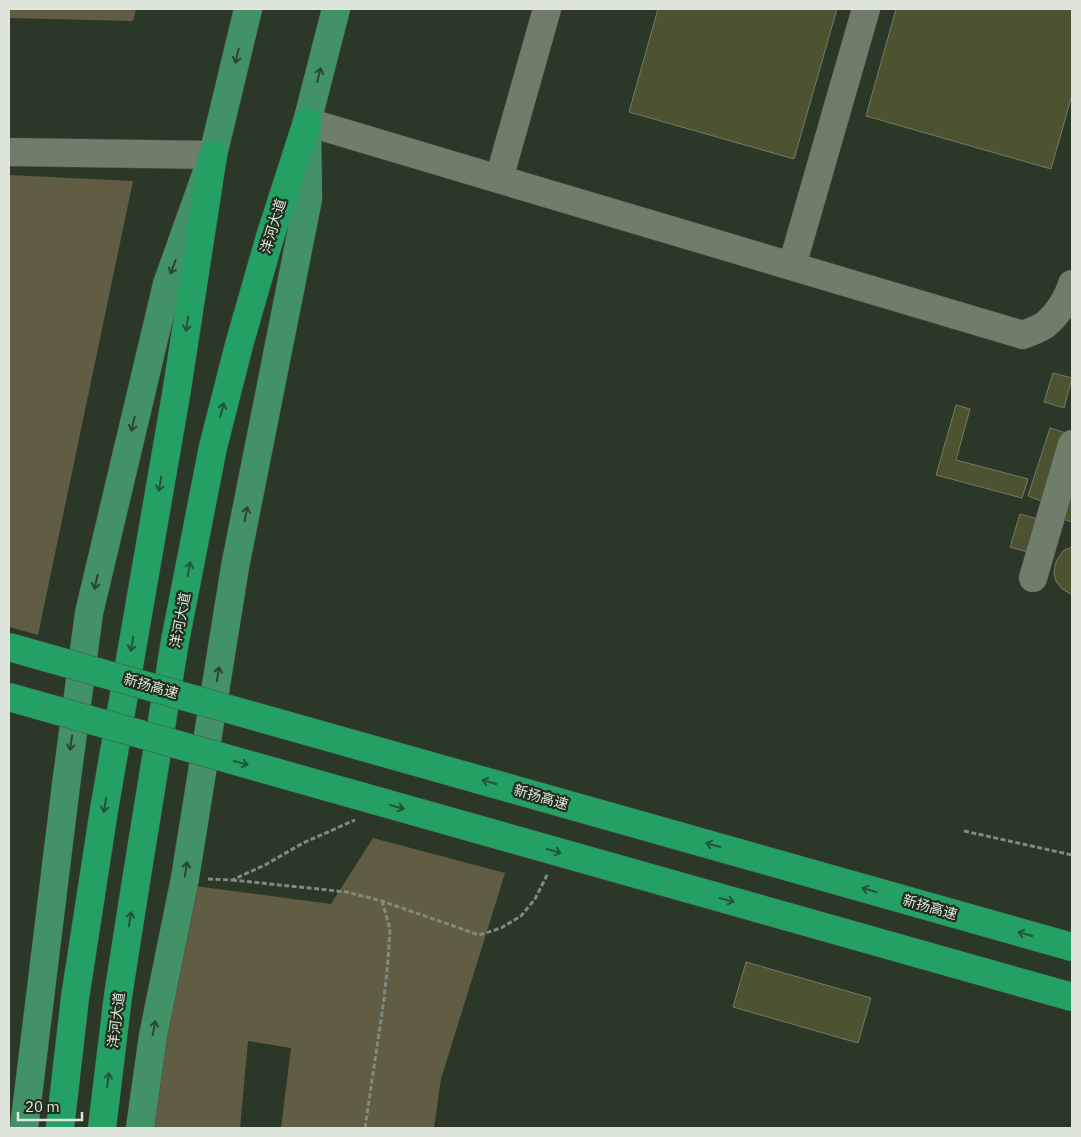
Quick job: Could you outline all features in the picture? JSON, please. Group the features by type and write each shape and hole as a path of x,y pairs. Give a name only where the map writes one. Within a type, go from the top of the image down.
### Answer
{"highway":[{"name":"洋河大道","path":"102,1128 118,996 175,641 213,447 270,237 307,122"},
{"path":"60,1128 75,998 102,819 176,395 213,155"},
{"name":"新扬高速","path":"9,647 1072,947"},
{"path":"9,697 1072,997"}],"main road":[{"path":"24,1128 64,794 89,613 167,284 213,155 248,9"},
{"name":"洋河大道","path":"140,1128 152,1036 184,878 235,567 308,199 307,122 336,9"}],"street":[{"path":"499,179 547,9"},
{"path":"792,266 866,9"},
{"path":"307,122 1023,335 1045,325 1069,301"},
{"path":"9,152 213,155"},
{"path":"1032,578 1072,444"}],"path":[{"path":"232,880 265,865 303,842 357,819"},
{"path":"964,831 1072,855"},
{"path":"184,878 232,880 347,892 382,901 479,935 501,928 521,916 535,899 552,866"},
{"path":"365,1128 388,960 390,929 382,901"}],"shaded area":[{"path":"9,9 136,9 133,21 9,18"},
{"path":"9,175 133,181 38,635 9,627"},
{"path":"373,838 505,873 441,1079 434,1128 281,1128 291,1048 248,1041 240,1128 154,1128 157,1089 195,886 331,904"}],"building":[{"path":"658,9 837,9 794,159 629,112"},
{"path":"896,9 1072,9 1072,95 1051,169 866,116"},
{"path":"1053,373 1072,378 1064,408 1044,402"},
{"path":"956,405 970,409 956,460 1028,479 1022,498 936,475"},
{"path":"1050,428 1066,433 1044,502 1028,496"},
{"path":"1072,485 1072,522 1063,519"},
{"path":"1020,514 1041,520 1031,553 1010,547"},
{"path":"1072,547 1072,595 1061,588 1054,574 1058,558 1063,551"},
{"path":"746,962 871,998 858,1043 733,1007"}]}
